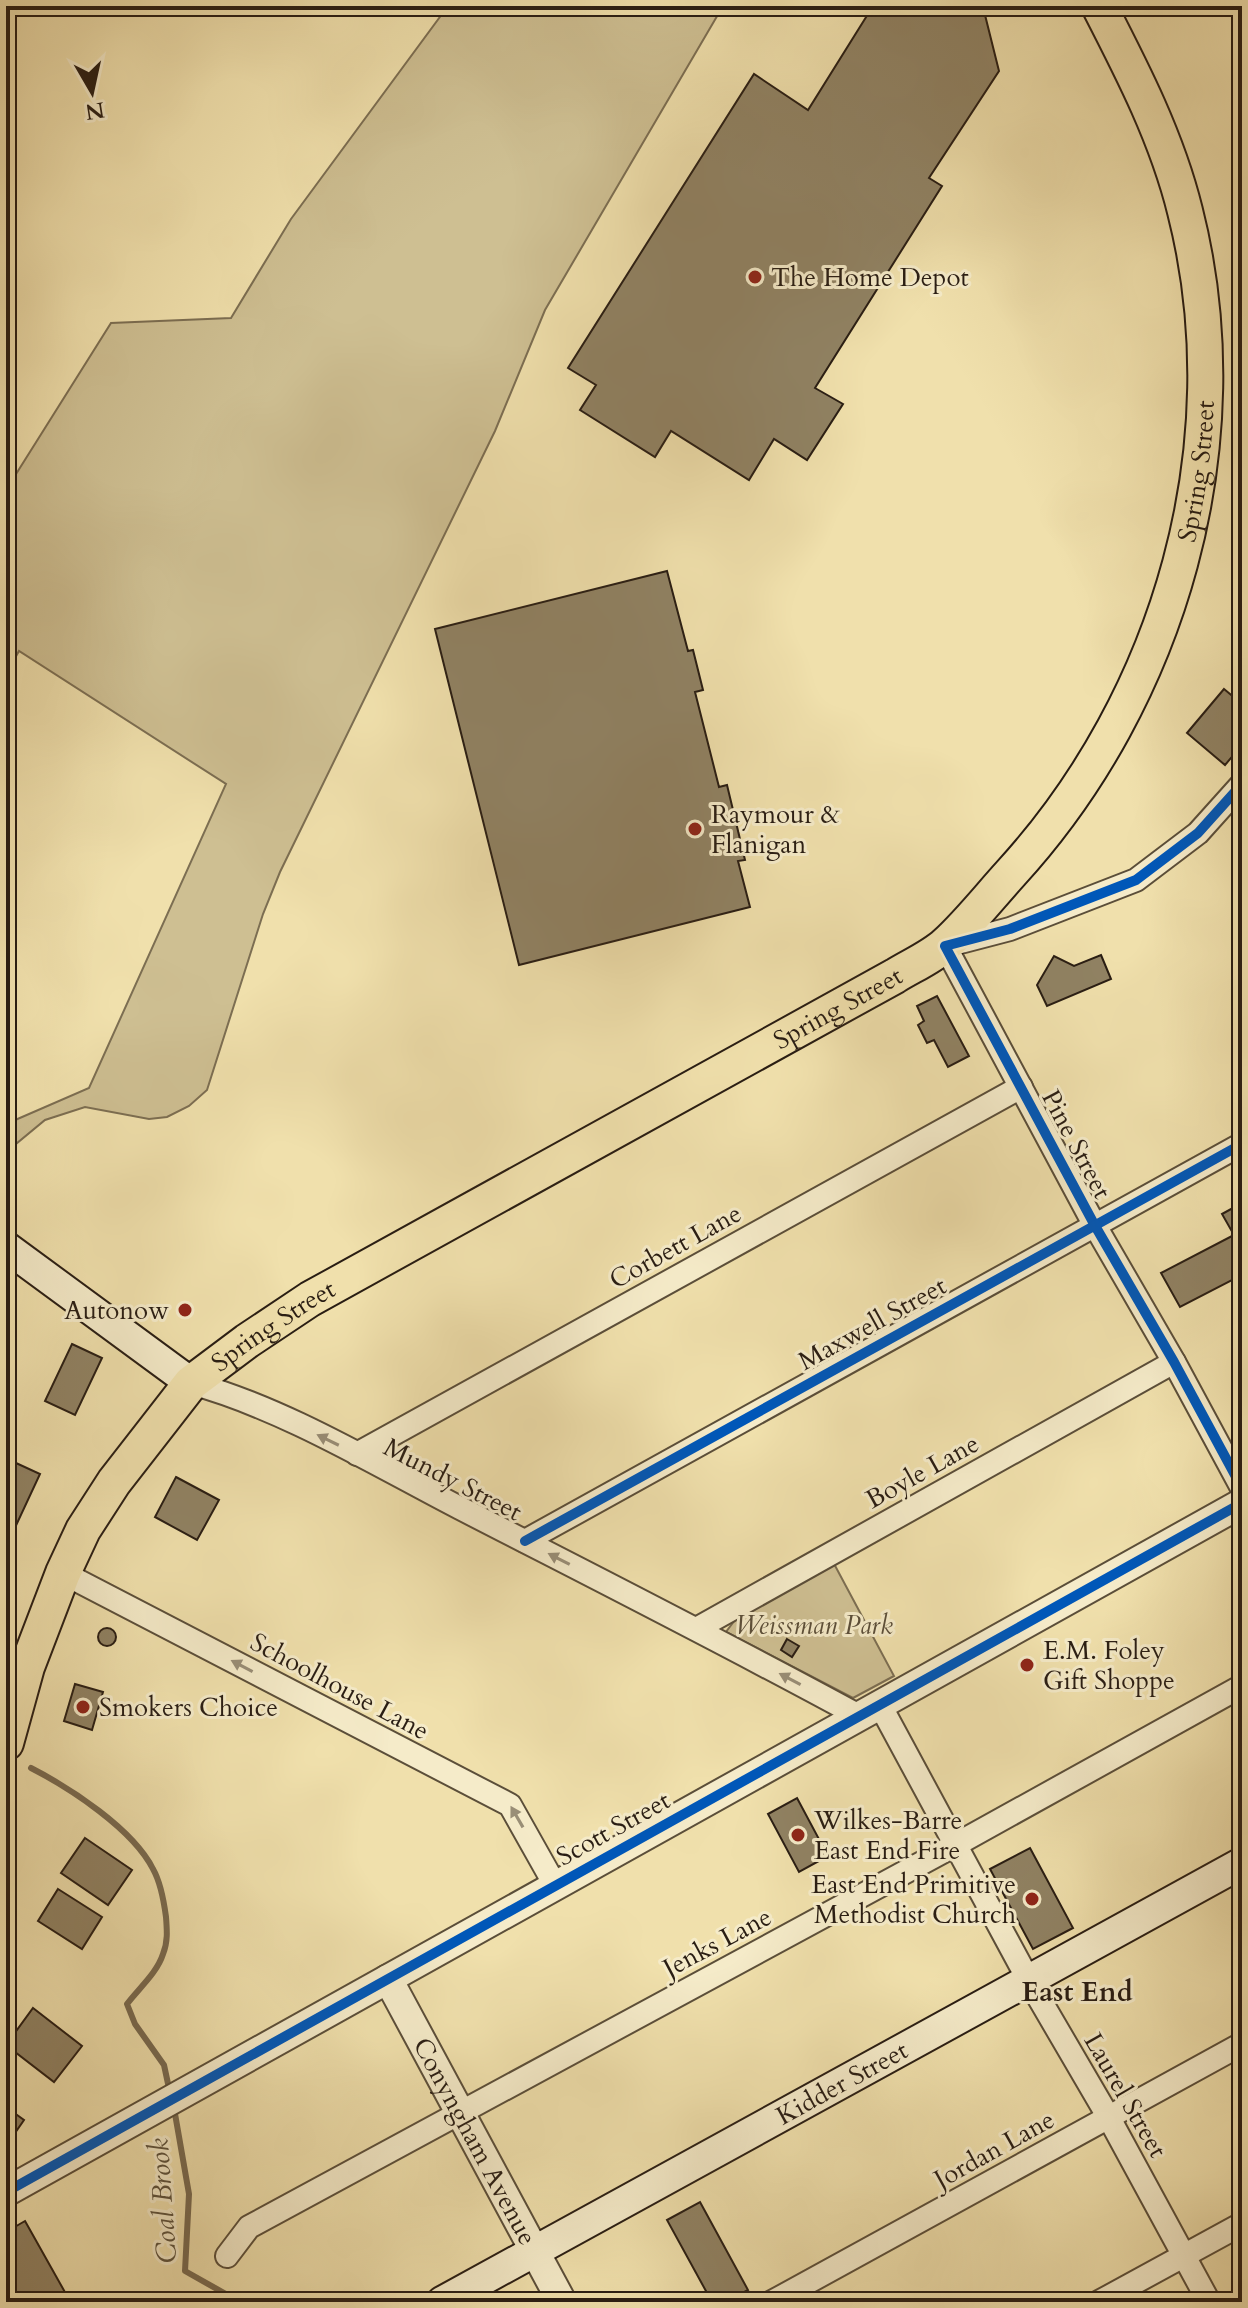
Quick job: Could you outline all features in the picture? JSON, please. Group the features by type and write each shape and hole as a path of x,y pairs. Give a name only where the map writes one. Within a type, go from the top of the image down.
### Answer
{"main road":[{"name":"Spring Street","path":"6,1742 27,1667 83,1530 114,1482 191,1383 310,1299 945,946 1037,845 1103,751 1159,632 1184,551 1198,481 1205,408 1204,335 1198,277 1186,212 1167,149 1139,84 1099,6"},
{"name":"Mundy Street","path":"6,1247 191,1383"},
{"name":"Kidder Street","path":"442,2302 1242,1863"}],"street":[{"path":"945,946 1010,929 1136,880 1198,833 1242,784"},
{"name":"Pine Street","path":"945,946 1094,1224 1242,1488"},
{"name":"Corbett Lane","path":"357,1454 1021,1087"},
{"name":"Maxwell Street","path":"525,1541 1242,1144"},
{"name":"Boyle Lane","path":"698,1628 1174,1362"},
{"name":"Mundy Street","path":"191,1383 236,1395 698,1628 869,1710"},
{"name":"Scott Street","path":"6,2192 1242,1503"},
{"name":"Schoolhouse Lane","path":"63,1573 510,1805 555,1885"},
{"name":"Jenks Lane","path":"227,2256 249,2227 1242,1686"},
{"name":"Laurel Street","path":"869,1710 957,1844 1029,1981 1109,2118 1209,2302"},
{"name":"Conyngham Avenue","path":"388,1979 562,2302"},
{"name":"Jordan Lane","path":"772,2302 1242,2044"},
{"path":"1099,2302 1242,2224"}],"green space":[{"path":"448,6 723,6 545,310 495,431 280,872 263,914 207,1090 189,1106 167,1117 149,1119 85,1107 45,1120 16,1144 6,1159 6,1124 89,1088 226,784 19,651 6,674 6,490 111,323 231,318 291,219"},
{"name":"Weissman Park","path":"832,1560 894,1676 853,1698 726,1632 744,1608"}],"building":[{"name":"The Home Depot","path":"873,6 970,6 985,15 999,71 929,178 942,186 815,388 843,404 807,460 774,439 749,480 671,431 655,457 580,410 596,385 568,368 754,74 808,110"},
{"path":"667,571 688,651 693,650 703,690 695,692 719,787 727,785 745,860 738,861 750,907 519,965 435,629"},
{"path":"1224,689 1242,704 1242,745 1225,765 1187,733"},
{"path":"1101,955 1111,979 1047,1006 1037,985 1054,956 1074,966"},
{"path":"937,996 969,1056 948,1067 934,1040 927,1043 918,1025 924,1021 917,1006"},
{"path":"1242,1203 1242,1275 1180,1307 1161,1273 1234,1235 1222,1214"},
{"path":"72,1344 102,1358 75,1415 45,1401"},
{"path":"16,1463 40,1474 6,1547 6,1485"},
{"path":"176,1477 219,1500 197,1540 155,1517"},
{"path":"107,1628 116,1637 107,1646 98,1637"},
{"path":"787,1639 799,1646 792,1657 781,1650"},
{"name":"Smokers Choice","path":"75,1684 103,1692 92,1730 64,1721"},
{"name":"Wilkes-Barre East End Fire","path":"797,1798 828,1856 799,1872 768,1814"},
{"path":"85,1838 132,1870 108,1905 61,1873"},
{"name":"East End Primitive Methodist Church","path":"1030,1848 1073,1928 1033,1949 990,1869"},
{"path":"58,1889 102,1917 82,1949 38,1921"},
{"path":"33,2008 82,2046 54,2082 6,2045"},
{"path":"6,2107 24,2120 6,2146"},
{"path":"700,2202 748,2290 726,2302 712,2302 667,2220"},
{"path":"25,2221 66,2294 50,2302 6,2302 6,2232"}],"waterway":[{"name":"Coal Brook","path":"31,1768 81,1798 116,1825 144,1854 156,1874 165,1911 166,1945 157,1968 127,2004 135,2024 164,2065 170,2093"},
{"name":"Coal Brook","path":"174,2108 189,2194 185,2271 240,2302"}],"cycle path":[{"path":"1242,784 1198,833 1136,880 1010,929 945,946 1094,1224 1242,1488"},
{"path":"525,1541 1242,1144"},
{"path":"6,2192 1242,1503"}],"place":[{"name":"The Home Depot","path":"755,277"},
{"name":"Raymour & Flanigan","path":"695,829"},
{"name":"Autonow","path":"185,1310"},
{"name":"E.M. Foley Gift Shoppe","path":"1027,1665"},
{"name":"Smokers Choice","path":"83,1707"},
{"name":"Wilkes-Barre East End Fire","path":"798,1835"},
{"name":"East End Primitive Methodist Church","path":"1032,1899"}],"district":[{"name":"East End","path":"1077,1991"}]}
